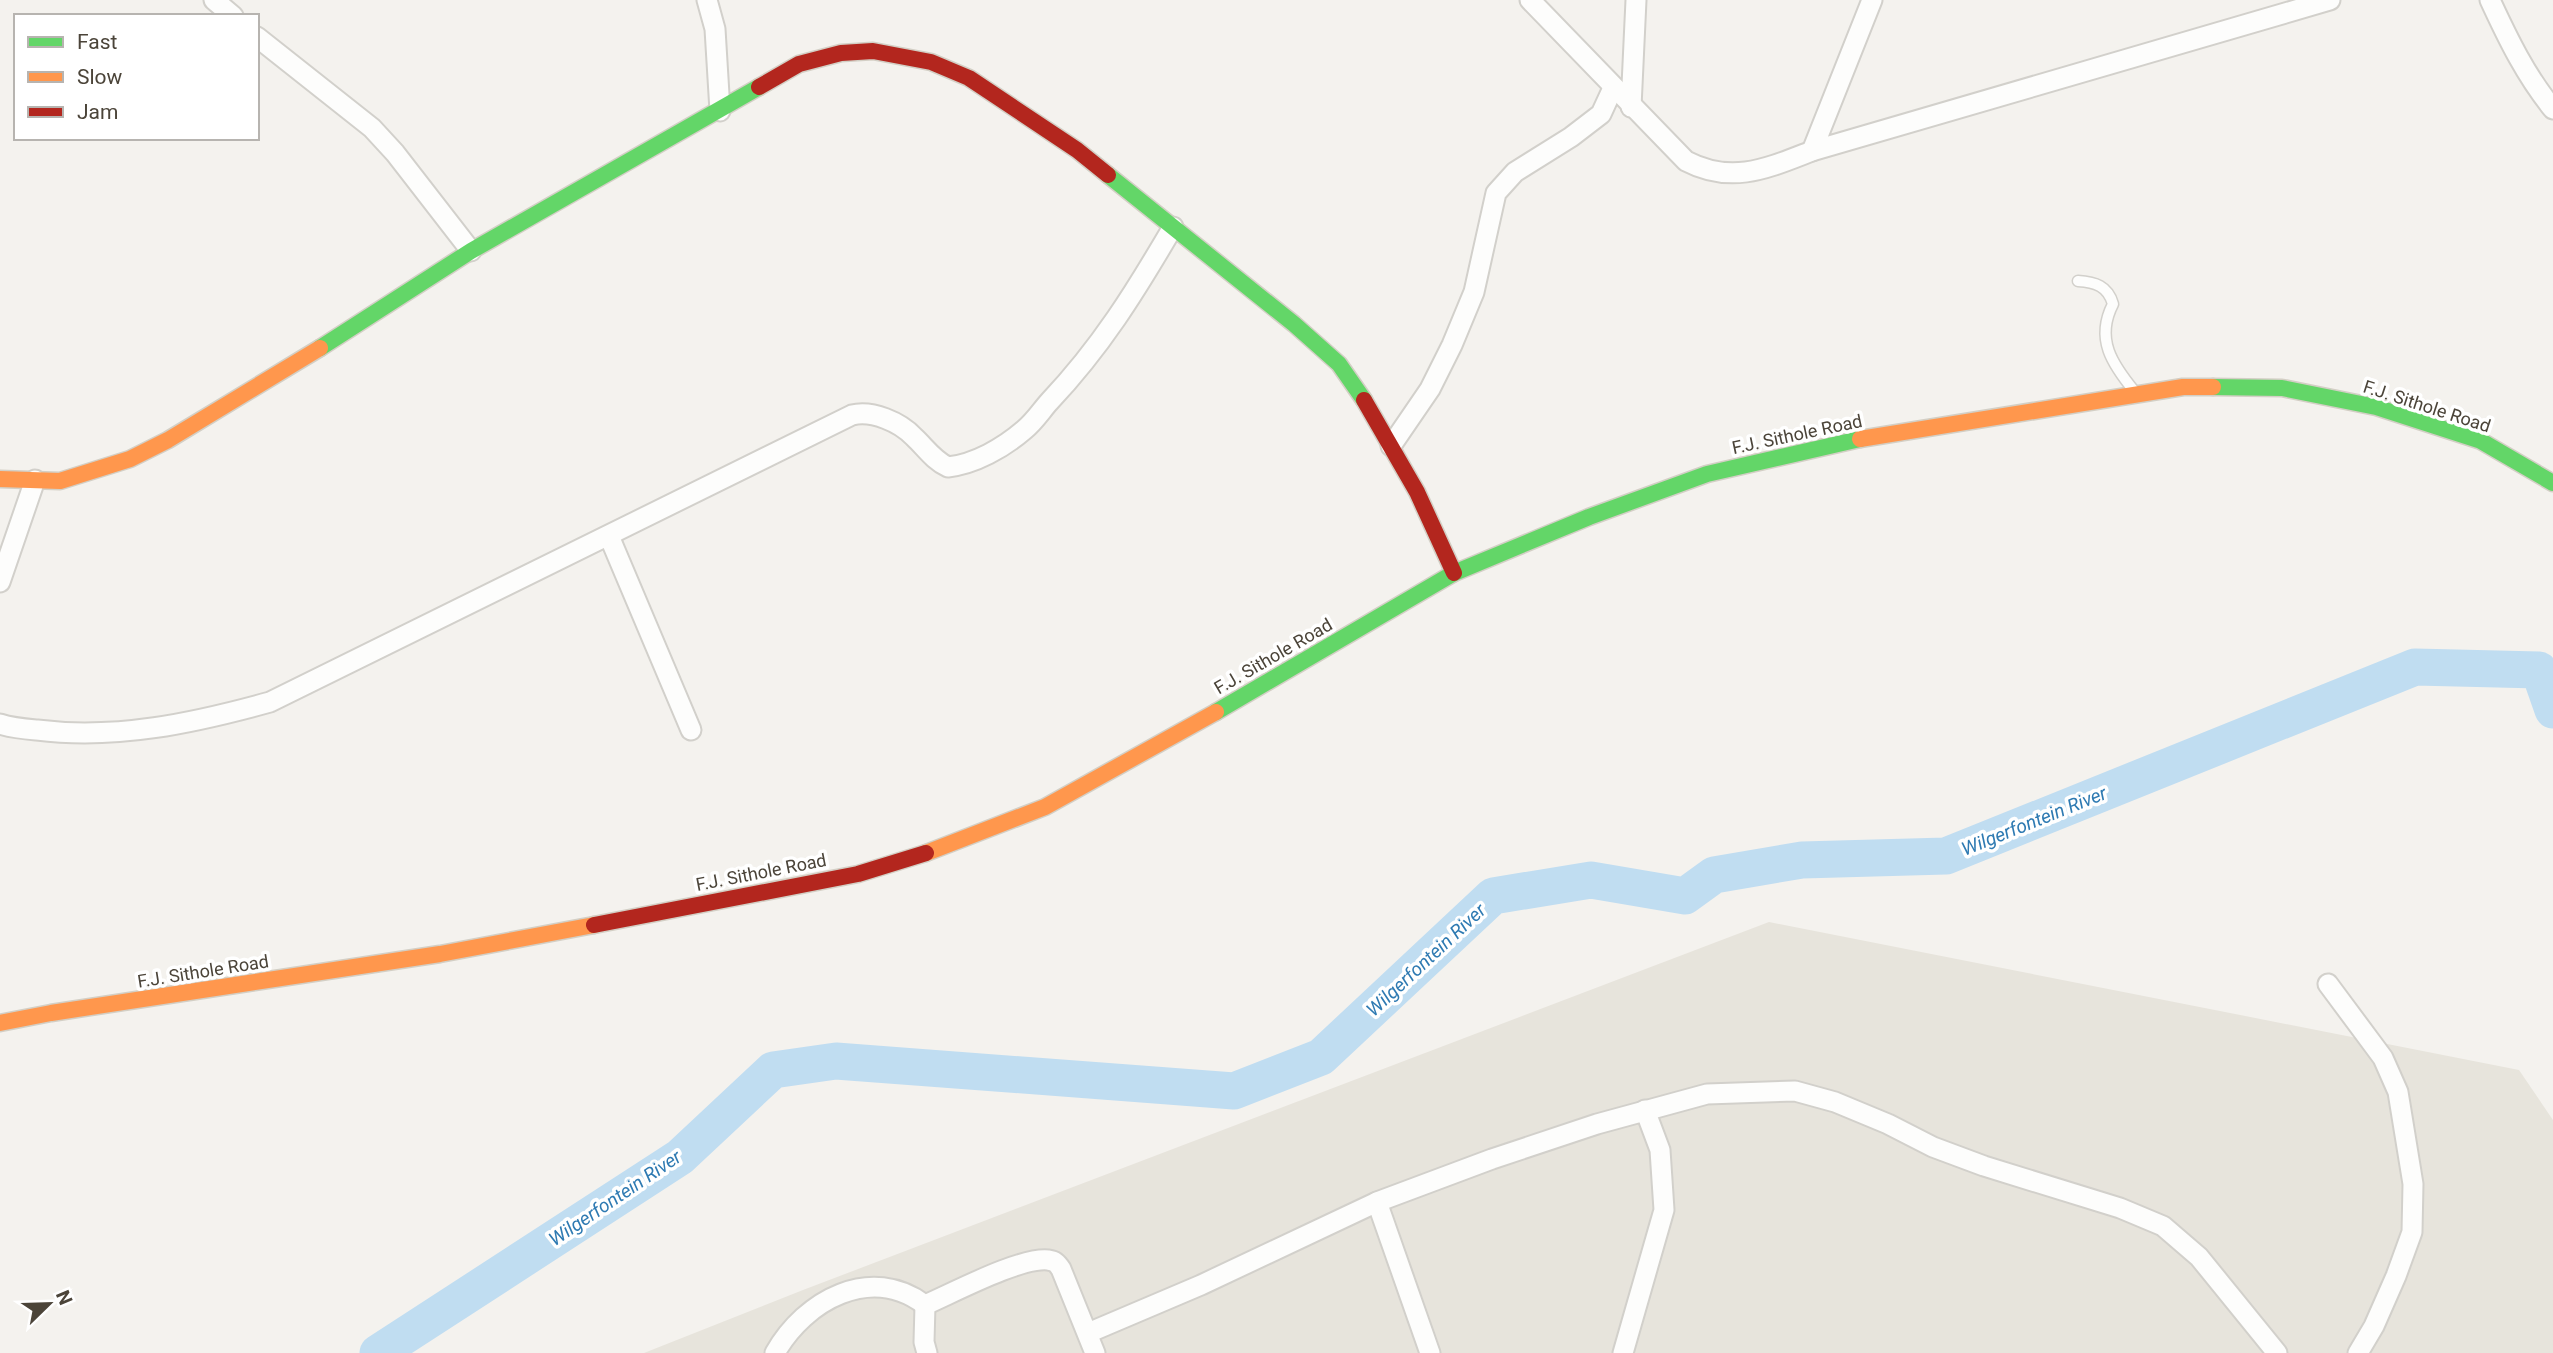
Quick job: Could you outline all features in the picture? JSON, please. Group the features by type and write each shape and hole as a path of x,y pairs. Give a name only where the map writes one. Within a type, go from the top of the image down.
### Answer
{"street":[{"path":"214,0 231,14"},
{"path":"707,0 715,29 720,111"},
{"path":"1530,0 1686,161 1718,174 1760,170 1812,151 2326,1"},
{"path":"1631,107 1636,0"},
{"path":"1812,151 1872,0"},
{"path":"2490,0 2512,47 2537,89 2553,109"},
{"path":"259,39 372,128 395,153 471,251"},
{"path":"0,479 60,481 130,459 169,440 287,369 471,251 799,64 841,53 873,51 931,62 969,78 1077,150 1294,324 1339,364 1366,402 1417,492 1454,573"},
{"path":"1391,446 1430,389 1469,304 1484,253 1496,193 1516,172 1601,114 1613,88"},
{"path":"0,724 59,733 109,734 188,722 270,702 858,414 869,414 904,428 939,463 948,467 971,461 994,451 1025,429 1098,347 1136,291 1172,227"},
{"name":"F.J. Sithole Road","path":"0,1023 440,954 870,870 953,844 1045,807 1164,742 1454,573 1589,517 1707,474 1852,440 2183,387 2281,388 2376,407 2481,440 2553,483"},
{"path":"0,582 34,480"},
{"path":"609,536 691,730"},
{"path":"2328,984 2383,1058 2398,1092 2413,1184 2412,1232 2374,1326 2358,1353"},
{"path":"1088,1333 1377,1202 1492,1159 1645,1110 1707,1094 1795,1091 1835,1102 1888,1124 1933,1147 1984,1166 2120,1208 2163,1226 2199,1258 2277,1353"},
{"path":"1623,1353 1664,1210 1660,1150 1645,1110"},
{"path":"1377,1202 1430,1353"},
{"path":"925,1306 1017,1265 1048,1260 1059,1265 1095,1353"},
{"path":"775,1353 798,1321 849,1290 868,1287 898,1289 925,1306"},
{"path":"925,1306 924,1342 927,1353"}],"lane":[{"path":"2078,282 2093,282 2111,295 2113,304 2104,332 2110,356 2121,375 2138,395"}],"shaded area":[{"path":"1769,922 2519,1070 2553,1120 2553,1353 644,1353 803,1290"}],"waterway":[{"name":"Wilgerfontein River","path":"378,1353 680,1157 773,1070 836,1061 1234,1091 1321,1057 1493,896 1591,880 1685,896 1714,875 1802,860 1946,856 2415,667 2539,670 2553,710"}],"traffic: fast":[{"path":"320,348 471,251 759,87"},
{"path":"1108,175 1294,324 1339,364 1364,400"},
{"path":"2213,387 2282,388 2376,407 2481,441 2553,483"},
{"path":"1216,712 1454,573 1589,517 1707,474 1860,439"}],"traffic: slow":[{"path":"0,479 60,481 130,459 168,440 320,348"},
{"path":"1860,439 2183,387 2213,387"},
{"path":"926,853 1045,807 1216,712"},
{"path":"0,1023 440,954 594,925"}],"traffic: jam":[{"path":"759,87 799,64 841,53 873,51 931,62 969,78 1077,150 1108,175"},
{"path":"1364,400 1417,492 1454,573"},
{"path":"594,925 858,874 926,853"}]}
